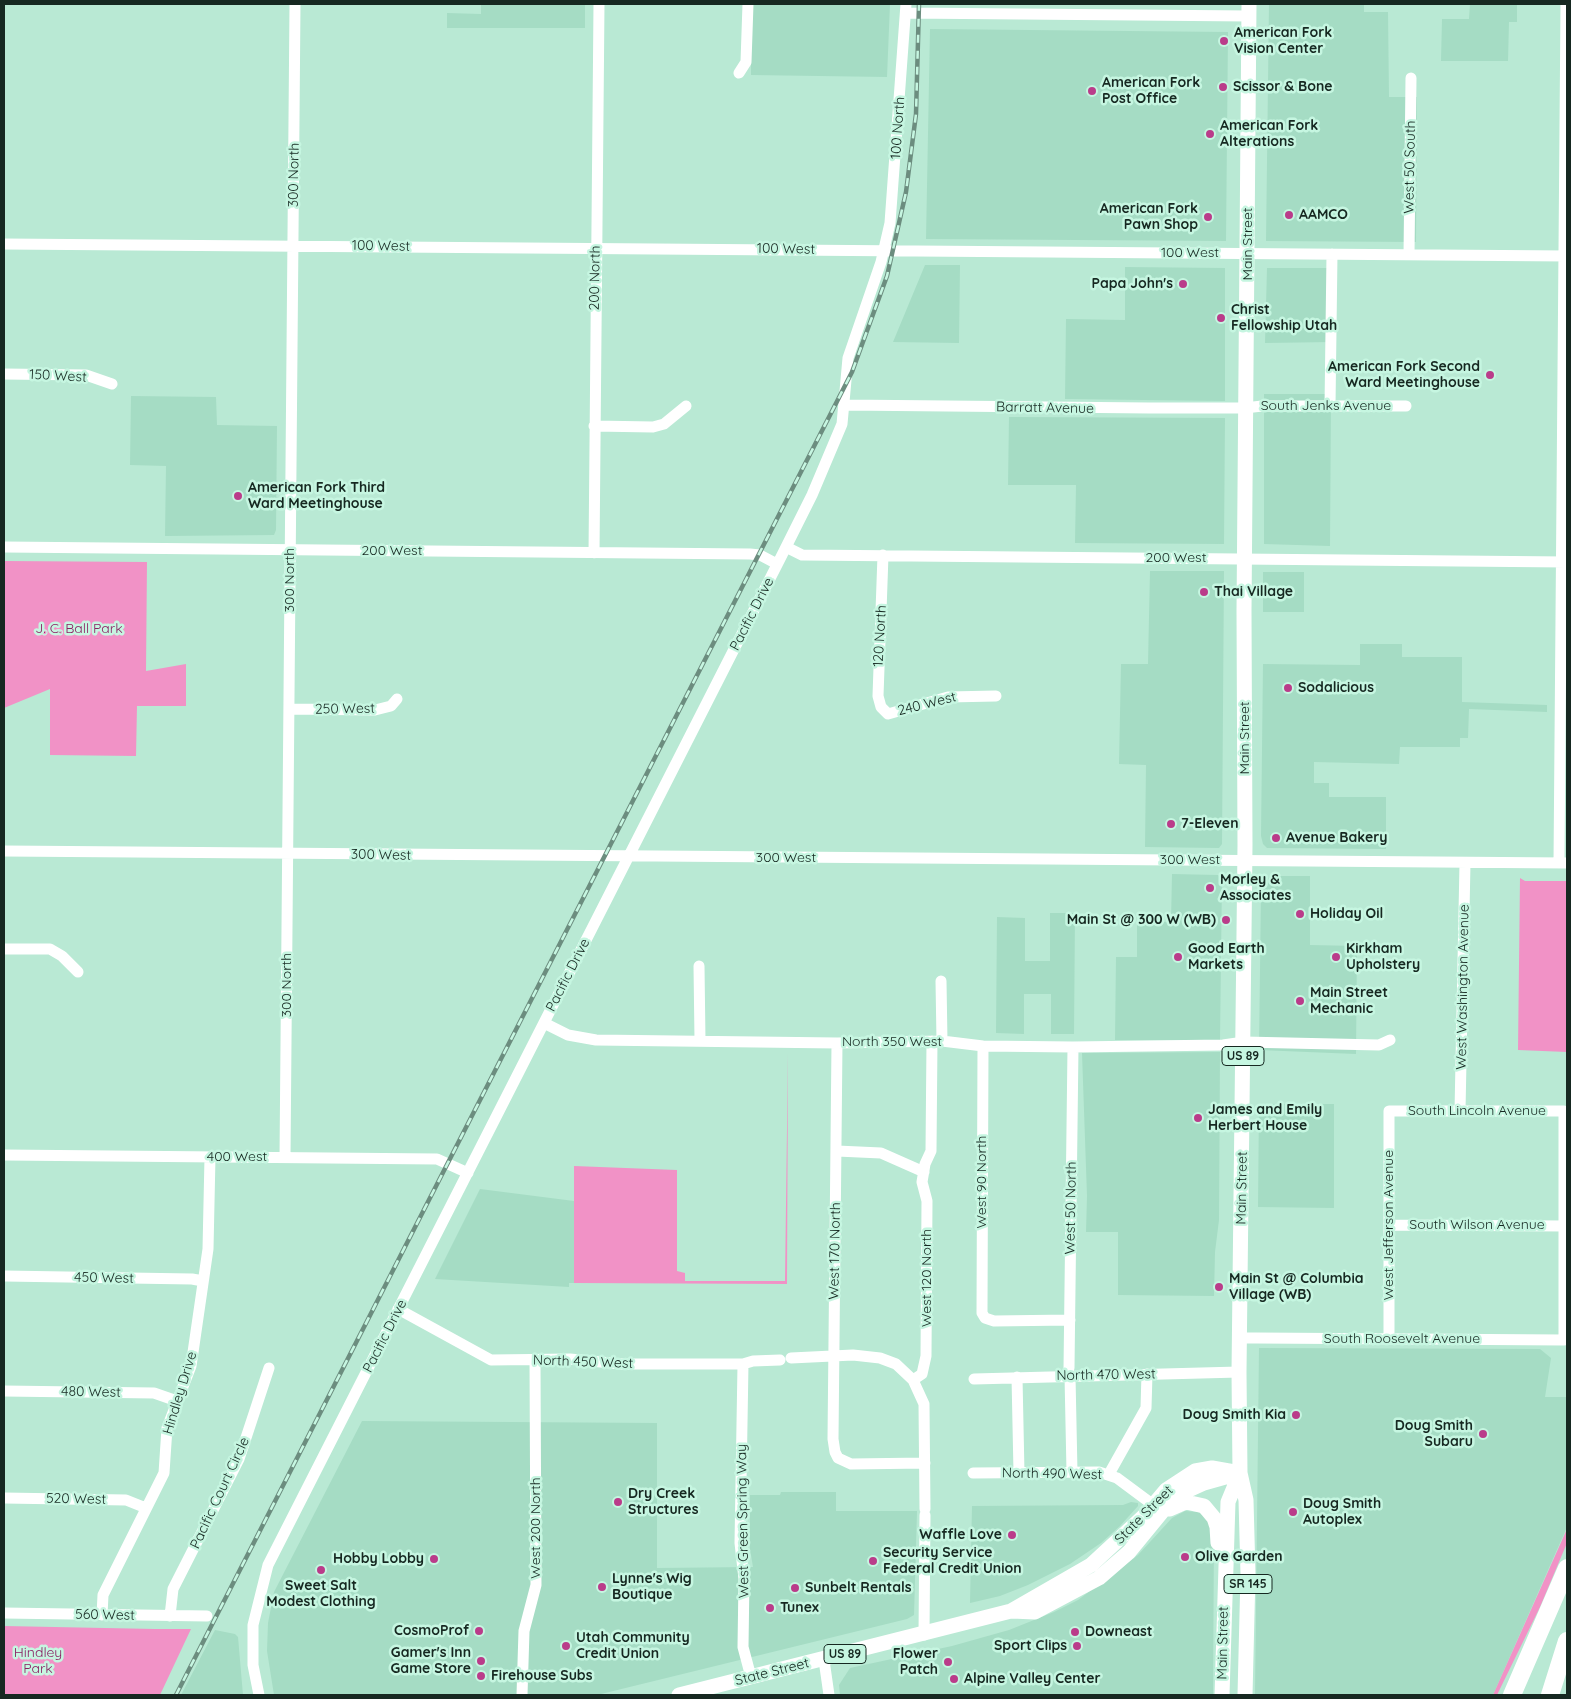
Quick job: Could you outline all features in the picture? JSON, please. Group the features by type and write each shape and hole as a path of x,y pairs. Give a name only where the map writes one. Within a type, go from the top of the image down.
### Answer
{"highway":[{"path":"1512,1695 1567,1568"},
{"path":"1550,1695 1567,1641"}],"main road":[{"name":"Main Street","path":"1245,1695 1248,1574 1246,1500 1240,1473 1239,1372 1244,1042 1245,408 1249,10"},
{"name":"State Street","path":"1011,1611 1035,1612 1048,1607 1111,1570 1156,1510 1166,1490 1195,1471 1212,1468 1240,1473"},
{"name":"Main Street","path":"1222,1695 1223,1589 1228,1502 1240,1473"},
{"name":"State Street","path":"679,1695 924,1635 1011,1611 1091,1565 1144,1516 1156,1510 1186,1502 1204,1506 1209,1511 1217,1527 1219,1572 1223,1589"}],"street":[{"name":"300 North","path":"285,1157 295,4"},
{"name":"200 North","path":"594,553 599,4"},
{"path":"739,73 746,62 748,4"},
{"path":"1563,862 1566,4"},
{"path":"906,9 1249,10"},
{"name":"100 North","path":"884,251 891,216 906,9"},
{"name":"West 50 South","path":"1409,255 1411,78"},
{"name":"100 West","path":"4,244 1566,256"},
{"name":"Pacific Drive","path":"259,1695 253,1665 253,1625 268,1565 786,547 837,438 845,405 848,358 884,251"},
{"path":"1330,406 1332,254"},
{"name":"150 West","path":"4,374 86,376 112,384"},
{"name":"Barratt Avenue","path":"845,405 1245,408"},
{"path":"594,426 653,427 664,424 686,406"},
{"name":"South Jenks Avenue","path":"1245,408 1262,406 1406,406"},
{"name":"200 West","path":"786,547 802,555 1565,562"},
{"name":"200 West","path":"4,548 750,554 760,555 777,564"},
{"name":"120 North","path":"882,555 878,696 881,707 888,714"},
{"name":"240 West","path":"888,714 948,697 996,696"},
{"name":"250 West","path":"289,709 375,710 391,706 397,699"},
{"name":"300 West","path":"4,851 1563,862"},
{"name":"West Washington Avenue","path":"1460,1111 1465,862"},
{"path":"4,949 50,949 62,956 78,972"},
{"path":"699,966 700,1040"},
{"name":"West 120 North","path":"913,1380 922,1374 926,1356 927,1202 922,1182 931,1151 941,981"},
{"name":"North 350 West","path":"544,1022 568,1034 596,1040 837,1043 937,1041 983,1046 1073,1047 1223,1045 1244,1042 1379,1045 1390,1040"},
{"name":"West 170 North","path":"837,1043 833,1439 838,1458 851,1464 925,1463"},
{"name":"West 90 North","path":"983,1046 981,1308 985,1318 994,1321 1070,1320"},
{"name":"West 50 North","path":"1072,1472 1069,1372 1073,1047"},
{"name":"South Lincoln Avenue","path":"1389,1111 1564,1112 1564,1226"},
{"name":"West Jefferson Avenue","path":"1389,1111 1389,1339"},
{"path":"837,1152 881,1152 924,1172"},
{"name":"400 West","path":"4,1155 437,1159 468,1173"},
{"name":"Hindley Drive","path":"102,1615 102,1594 164,1473 167,1428 191,1366 210,1233 210,1157"},
{"name":"South Wilson Avenue","path":"1389,1225 1564,1226"},
{"name":"South Roosevelt Avenue","path":"1240,1338 1564,1340 1564,1226"},
{"name":"450 West","path":"4,1276 192,1279 204,1281"},
{"name":"North 450 West","path":"398,1309 491,1360 570,1359 621,1364 743,1364 753,1361 834,1356 880,1358 896,1364 913,1380"},
{"name":"West 200 North","path":"522,1695 524,1632 536,1585 535,1359"},
{"name":"West Green Spring Way","path":"743,1364 740,1543 744,1579 743,1648 751,1677"},
{"name":"Pacific Court Circle","path":"170,1616 173,1589 239,1459 269,1368"},
{"name":"North 470 West","path":"974,1378 1017,1378 1069,1372 1147,1374 1239,1372"},
{"path":"1108,1474 1146,1408 1147,1374"},
{"path":"1017,1378 1019,1473"},
{"path":"913,1380 924,1404 924,1635"},
{"name":"480 West","path":"4,1391 154,1393 177,1401"},
{"name":"North 490 West","path":"973,1473 1072,1472 1108,1474 1156,1510"},
{"name":"520 West","path":"4,1498 126,1500 146,1508"},
{"name":"560 West","path":"4,1613 207,1616"},
{"path":"824,1660 829,1695"}],"shaded area":[{"path":"481,4 585,4 585,28 447,28 447,13 481,14"},
{"path":"890,4 887,77 751,75 751,5"},
{"path":"1269,4 1364,4 1364,12 1388,12 1389,97 1417,97 1416,242 1266,241"},
{"path":"1470,4 1517,4 1517,22 1509,22 1508,61 1441,61 1442,19 1469,19"},
{"path":"930,29 1228,32 1226,241 926,239"},
{"path":"925,265 960,265 959,343 893,342"},
{"path":"1125,267 1225,268 1225,401 1065,399 1066,319 1125,320"},
{"path":"1267,268 1332,268 1332,342 1265,343"},
{"path":"1264,394 1331,394 1330,546 1264,544"},
{"path":"131,396 216,397 217,425 277,426 276,530 274,535 165,536 166,466 130,465"},
{"path":"1009,417 1225,418 1224,544 1075,543 1076,485 1008,485"},
{"path":"1150,571 1224,571 1222,844 1219,848 1145,847 1146,765 1119,764 1121,664 1148,664"},
{"path":"1263,572 1304,572 1304,612 1263,612"},
{"path":"1360,644 1402,644 1402,657 1462,657 1462,702 1547,705 1547,712 1469,709 1468,738 1460,738 1460,747 1400,747 1399,764 1314,762 1314,783 1329,783 1329,797 1386,797 1386,849 1267,848 1263,844 1261,836 1263,664 1360,665"},
{"path":"1172,874 1218,875 1222,878 1220,1040 1115,1040 1116,957 1137,957 1137,921 1171,922"},
{"path":"1272,876 1310,876 1310,945 1357,946 1356,1054 1259,1050 1261,891 1262,883"},
{"path":"1050,913 1075,913 1074,1034 1051,1034 1051,994 1024,994 1024,1034 996,1033 997,917 1025,918 1025,961 1050,961"},
{"path":"1220,1052 1219,1220 1215,1252 1214,1296 1118,1295 1118,1232 1086,1232 1087,1196 1082,1053"},
{"path":"1259,1104 1334,1104 1334,1208 1258,1207"},
{"path":"480,1189 574,1201 574,1283 569,1283 569,1287 435,1279"},
{"name":"Doug Smith Autoplex","path":"1259,1348 1540,1349 1551,1358 1545,1397 1567,1397 1567,1527 1493,1695 1255,1695"},
{"path":"362,1421 657,1423 657,1568 753,1567 750,1549 750,1495 780,1495 781,1492 836,1492 836,1511 917,1511 914,1615 907,1619 597,1695 274,1695 267,1651 268,1623 274,1592"},
{"path":"1131,1502 1138,1503 1138,1506 1120,1526 1101,1543 1070,1564 1028,1585 1000,1596 970,1603 972,1506 1123,1505"},
{"path":"1185,1511 1198,1512 1206,1517 1214,1529 1213,1695 840,1695 839,1685 850,1668 952,1646 1009,1630 1078,1600 1138,1555 1172,1518"},
{"path":"215,1630 235,1634 238,1637 243,1695 181,1695"}],"green space":[{"name":"J. C. Ball Park","path":"4,561 147,562 146,671 186,664 186,706 137,706 136,756 50,755 50,689 4,708"},
{"path":"1520,878 1525,881 1567,881 1567,1052 1518,1050"},
{"path":"788,1053 787,1284 574,1283 574,1166 677,1170 677,1271 685,1273 685,1281 785,1281"},
{"path":"1567,1529 1567,1543 1540,1607 1497,1695 1493,1695"},
{"name":"Hindley Park","path":"4,1626 191,1629 160,1695 4,1695"}],"railway":[{"path":"176,1695 852,372 887,276 906,192 916,114 919,4"}],"place":[{"name":"American Fork Vision Center","path":"1224,41"},
{"name":"Scissor & Bone","path":"1223,87"},
{"name":"American Fork Post Office","path":"1092,91"},
{"name":"American Fork Alterations","path":"1210,134"},
{"name":"AAMCO","path":"1289,215"},
{"name":"American Fork Pawn Shop","path":"1208,217"},
{"name":"Papa John's","path":"1183,284"},
{"name":"Christ Fellowship Utah","path":"1221,318"},
{"name":"American Fork Second Ward Meetinghouse","path":"1490,375"},
{"name":"American Fork Third Ward Meetinghouse","path":"238,496"},
{"name":"Thai Village","path":"1204,592"},
{"name":"Sodalicious","path":"1288,688"},
{"name":"7-Eleven","path":"1171,824"},
{"name":"Avenue Bakery","path":"1276,838"},
{"name":"Morley & Associates","path":"1210,888"},
{"name":"Holiday Oil","path":"1300,914"},
{"name":"Main St @ 300 W (WB)","path":"1226,920"},
{"name":"Good Earth Markets","path":"1178,957"},
{"name":"Kirkham Upholstery","path":"1336,957"},
{"name":"Main Street Mechanic","path":"1300,1001"},
{"name":"James and Emily Herbert House","path":"1198,1118"},
{"name":"Main St @ Columbia Village (WB)","path":"1219,1287"},
{"name":"Doug Smith Kia","path":"1296,1415"},
{"name":"Doug Smith Subaru","path":"1483,1434"},
{"name":"Dry Creek Structures","path":"618,1502"},
{"name":"Doug Smith Autoplex","path":"1293,1512"},
{"name":"Waffle Love","path":"1012,1535"},
{"name":"Olive Garden","path":"1185,1557"},
{"name":"Hobby Lobby","path":"434,1559"},
{"name":"Security Service Federal Credit Union","path":"873,1561"},
{"name":"Sweet Salt Modest Clothing","path":"321,1570"},
{"name":"Lynne's Wig Boutique","path":"602,1587"},
{"name":"Sunbelt Rentals","path":"795,1588"},
{"name":"Tunex","path":"770,1608"},
{"name":"CosmoProf","path":"479,1631"},
{"name":"Downeast","path":"1075,1632"},
{"name":"Utah Community Credit Union","path":"566,1646"},
{"name":"Sport Clips","path":"1077,1646"},
{"name":"Gamer's Inn Game Store","path":"481,1661"},
{"name":"Flower Patch","path":"948,1662"},
{"name":"Firehouse Subs","path":"481,1676"},
{"name":"Alpine Valley Center","path":"954,1679"}]}
